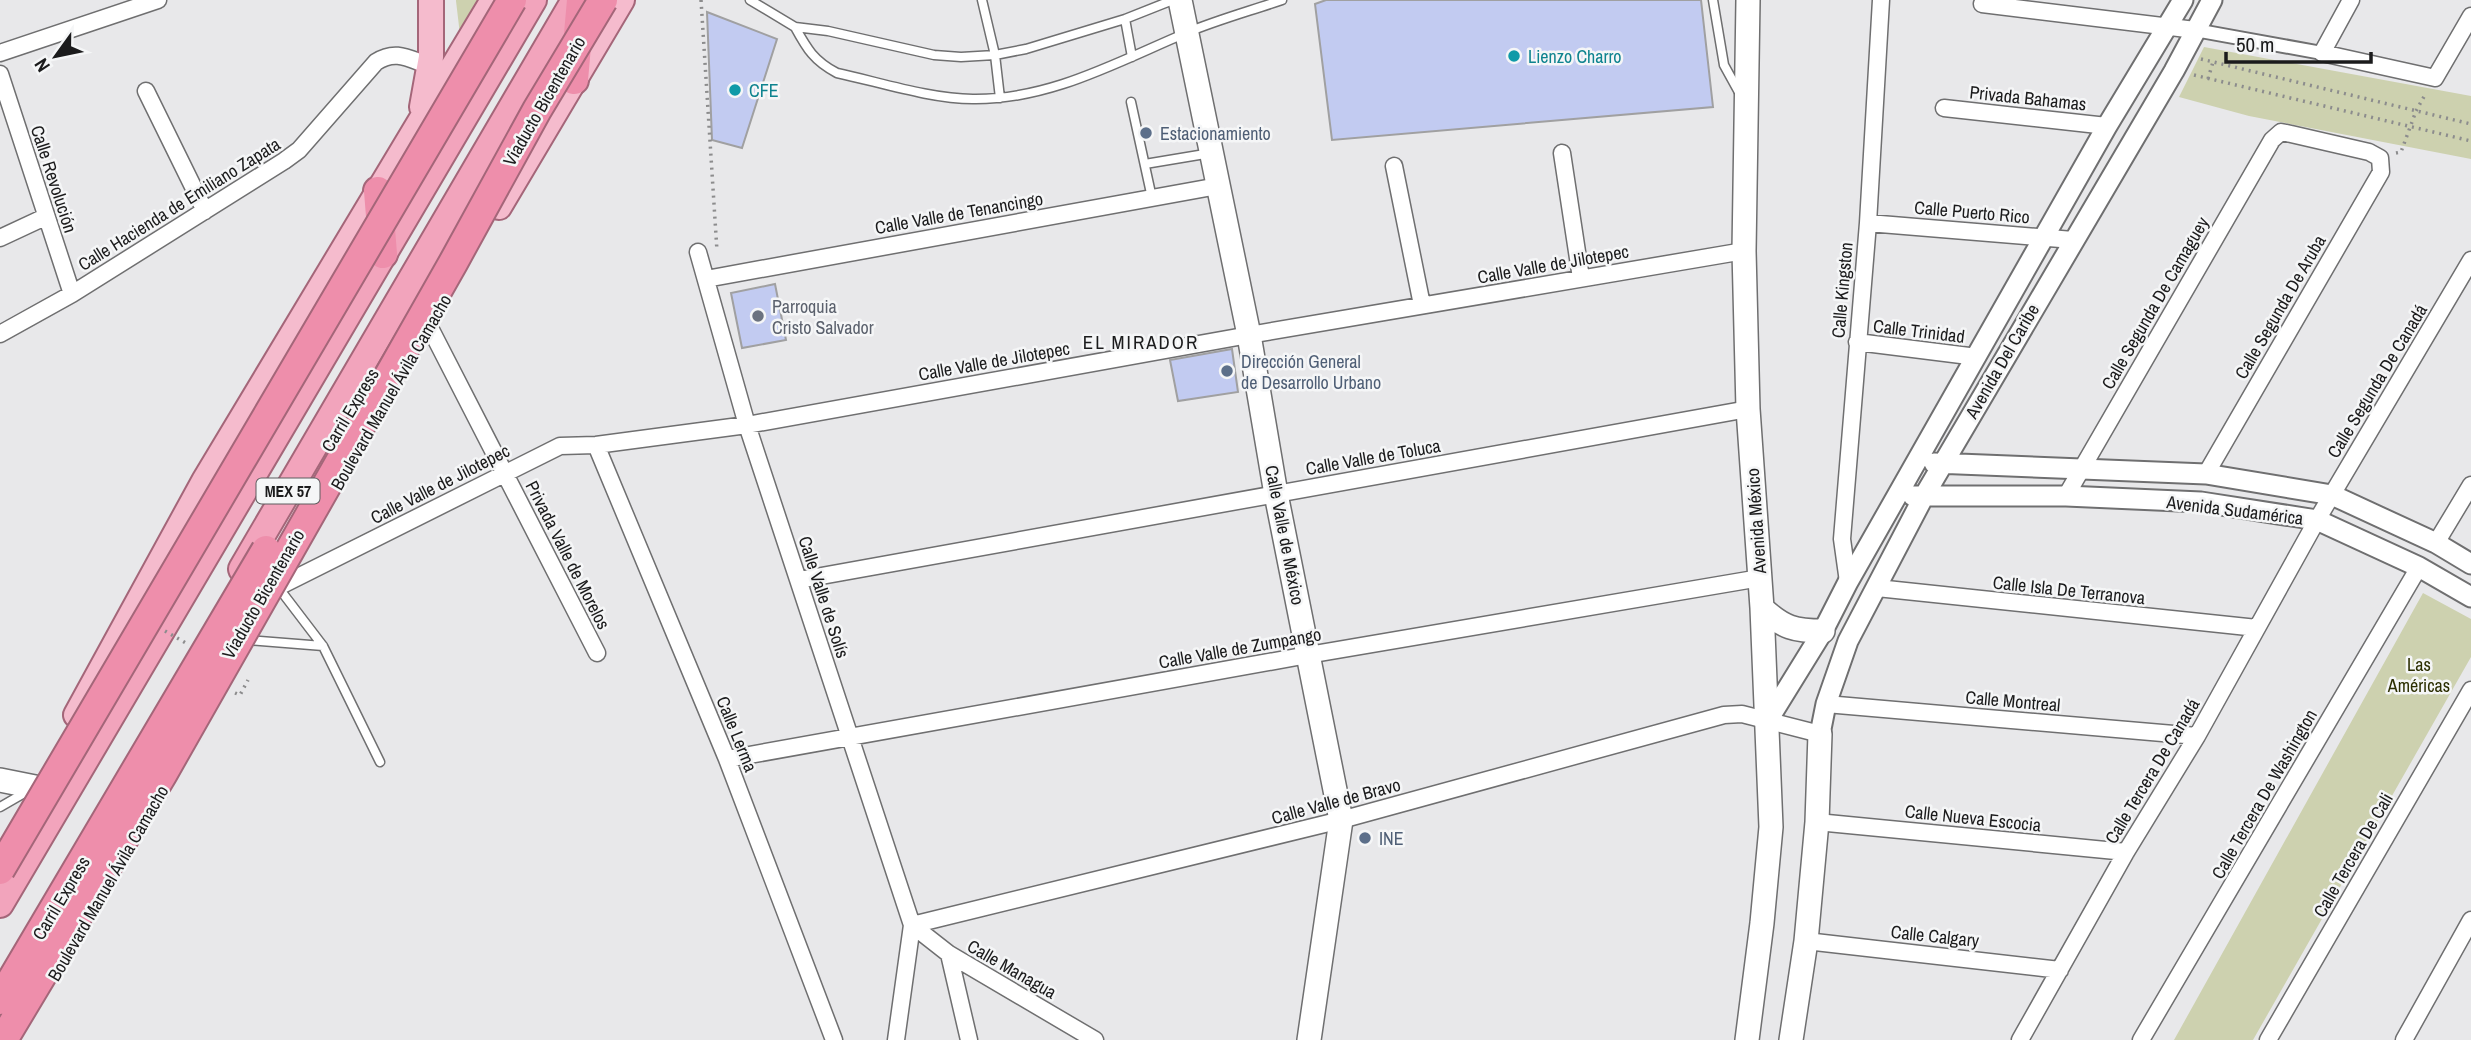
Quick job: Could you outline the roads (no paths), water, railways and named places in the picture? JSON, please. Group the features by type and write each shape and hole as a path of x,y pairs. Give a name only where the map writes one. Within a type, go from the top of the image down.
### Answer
{"highway":[{"path":"468,73 492,0"},
{"path":"0,870 512,0"},
{"name":"MEX 57","path":"0,904 533,0"},
{"name":"MEX 57","path":"0,981 575,0"},
{"path":"574,80 581,0"},
{"name":"Carril Express","path":"0,1000 592,0"},
{"name":"Viaducto Bicentenario","path":"3,1040 162,775 537,110 603,0"},
{"path":"378,191 383,254"},
{"path":"51,760 104,726"},
{"path":"25,939 130,850"}],"main road":[{"path":"414,130 430,66 431,0"},
{"path":"0,846 51,760 204,481 492,0"},
{"name":"Boulevard Manuel Ávila Camacho","path":"15,1040 130,850 247,640 622,0"},
{"name":"Calle Valle de México","path":"1181,0 1249,335 1276,494 1341,820 1309,1040"},
{"name":"Avenida México","path":"1747,1040 1771,827 1762,608 1748,409 1744,251 1748,0"},
{"path":"1762,608 1785,626 1796,630 1823,631"},
{"path":"1791,1040 1806,941 1817,822 1819,734"},
{"path":"0,780 35,787"}],"street":[{"path":"0,53 158,0"},
{"name":"Calle Kingston","path":"1848,582 1842,540 1868,223 1881,0"},
{"name":"Avenida Del Caribe","path":"1768,720 1823,631 1848,582 2107,126 2183,0"},
{"name":"Avenida Del Caribe","path":"1819,734 1826,704 1848,642 1924,496 2178,63 2212,0"},
{"path":"2322,53 2351,0"},
{"path":"1982,4 2005,3 2169,25 2322,53 2435,78 2471,16"},
{"name":"Calle Hacienda de Emiliano Zapata","path":"0,334 72,294 299,150 376,62 386,55 397,55 430,66"},
{"name":"Calle Revolución","path":"0,74 72,294"},
{"path":"146,91 205,211"},
{"name":"Privada Bahamas","path":"1944,108 2107,126"},
{"name":"Calle Segunda De Aruba","path":"2206,474 2381,172 2380,158 2369,152 2281,132"},
{"name":"Calle Segunda De Camaguey","path":"2066,496 2272,140 2281,132"},
{"path":"1562,153 1581,278"},
{"path":"1394,166 1422,305"},
{"name":"Calle Valle de Tenancingo","path":"713,278 1218,186"},
{"path":"0,238 45,217"},
{"name":"Calle Puerto Rico","path":"1868,223 2073,240"},
{"name":"Calle Valle de Jilotepec","path":"278,587 560,446 596,445 747,425 1249,335 1744,251"},
{"name":"Calle Valle de Solís","path":"698,253 713,278 747,425 912,925"},
{"name":"Calle Segunda De Canadá","path":"2317,520 2471,261"},
{"name":"Privada Valle de Morelos","path":"429,326 597,653"},
{"name":"Calle Trinidad","path":"1857,342 1977,357"},
{"name":"Calle Valle de Toluca","path":"799,580 1748,409"},
{"name":"Calle Lerma","path":"596,445 727,759 834,1040"},
{"name":"Avenida Sudamérica","path":"1916,463 2082,467 2206,474 2332,495 2436,543 2471,564"},
{"path":"2436,543 2471,485"},
{"name":"Avenida Sudamérica","path":"1898,497 2066,496 2201,502 2317,520 2419,567 2471,597"},
{"name":"Calle Tercera De Canadá","path":"2020,1040 2126,852 2197,736 2317,520"},
{"name":"Calle Tercera De Washington","path":"2141,1040 2419,567"},
{"name":"Calle Valle de Zumpango","path":"727,759 1308,655 1760,578"},
{"name":"Calle Isla De Terranova","path":"1877,588 2257,628"},
{"path":"1823,631 1848,642"},
{"name":"Calle Tercera De Cali","path":"2268,1040 2471,690"},
{"name":"Calle Montreal","path":"1826,704 2197,736"},
{"name":"Calle Valle de Bravo","path":"912,925 1341,820 1724,715 1742,714 1819,734"},
{"name":"Calle Nueva Escocia","path":"1817,822 2126,852"},
{"path":"2404,1040 2471,920"},
{"path":"897,1040 912,925"},
{"name":"Calle Managua","path":"912,925 949,954 1095,1040"},
{"name":"Calle Calgary","path":"1806,941 2060,970"},
{"path":"949,954 969,1040"}],"lane":[{"path":"750,0 795,27 828,31 934,55 961,57 995,55 1026,49 1125,19 1173,0"},
{"path":"982,0 995,55 1000,98"},
{"path":"795,27 808,51 821,65 837,73 950,98 1000,98 1038,92 1132,57 1189,32 1282,0"},
{"path":"1713,0 1724,65 1745,103"},
{"path":"1125,19 1132,57"},
{"path":"1131,102 1152,198"},
{"path":"1145,164 1211,153"},
{"path":"278,587 323,646 380,762"},
{"path":"247,640 323,646"},
{"path":"0,807 35,787"}],"place":[{"name":"Lienzo Charro","path":"1514,56"},
{"name":"CFE","path":"735,90"},
{"name":"Estacionamiento","path":"1146,133"},
{"name":"Parroquia Cristo Salvador","path":"758,316"},
{"name":"Dirección General de Desarrollo Urbano","path":"1227,371"},
{"name":"INE","path":"1365,838"}],"district":[{"name":"EL MIRADOR","path":"1141,342"}],"park label":[{"name":"Las Américas","path":"2419,674"}]}
